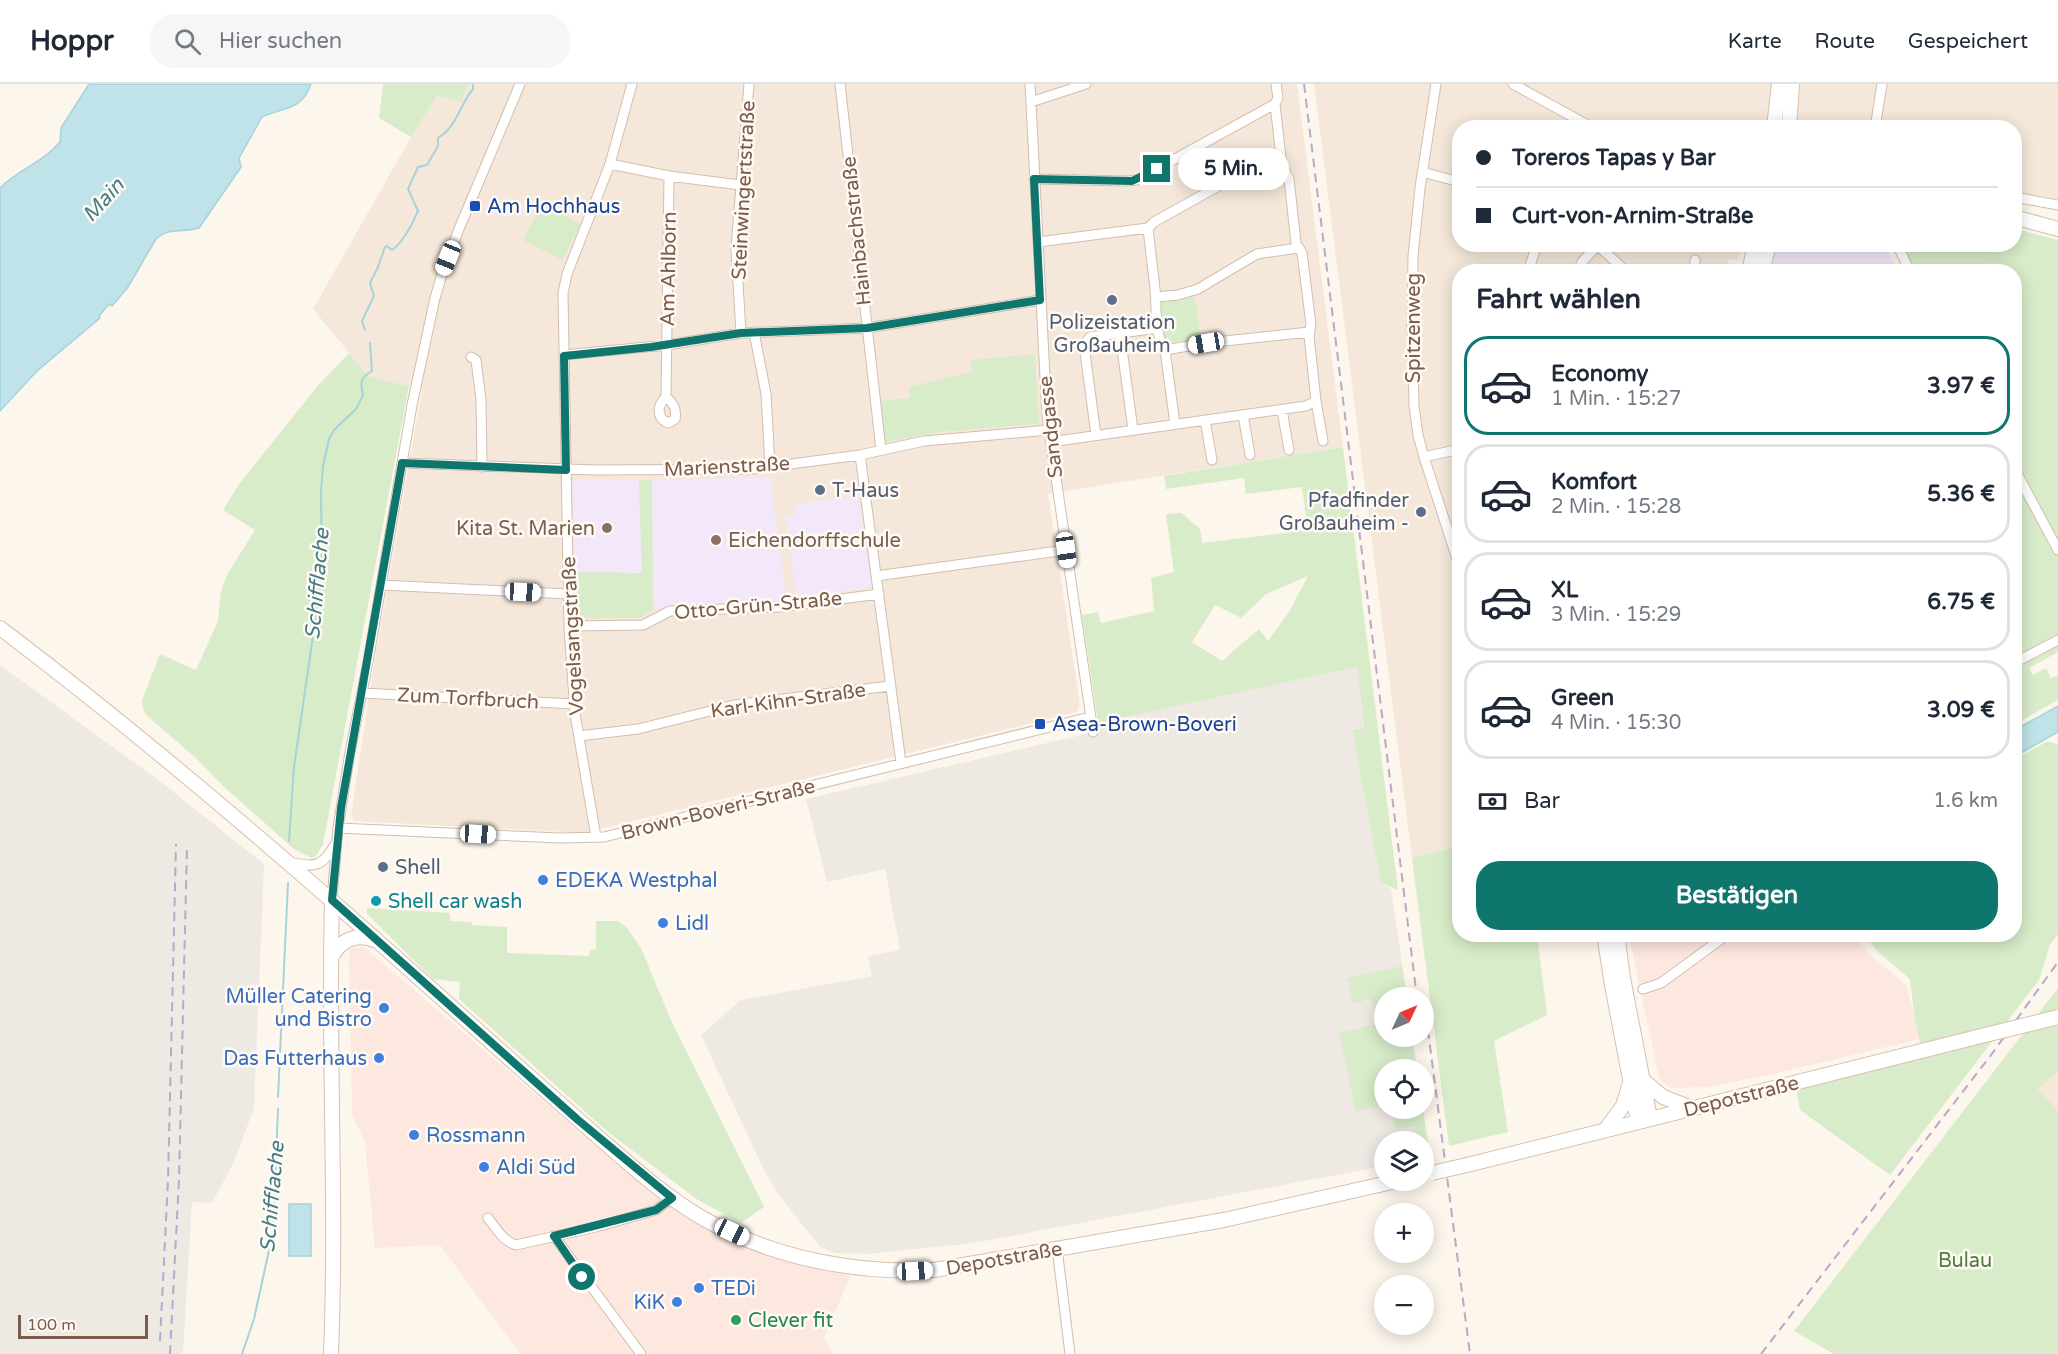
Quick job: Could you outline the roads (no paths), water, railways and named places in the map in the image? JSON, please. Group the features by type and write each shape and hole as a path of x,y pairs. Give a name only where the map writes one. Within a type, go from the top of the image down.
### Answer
{"main road":[{"path":"1775,120 1779,84"},
{"path":"1790,120 1792,84"},
{"path":"2022,219 2058,229"},
{"name":"Depotstraße","path":"0,627 118,720 289,862 578,1120 672,1198 707,1220 774,1249 822,1262 867,1269 934,1270 1224,1220 1374,1186"},
{"path":"331,1354 333,1293 330,960 332,900"},
{"path":"330,960 337,948 348,939 364,937 380,943"},
{"path":"1606,942 1644,1120"},
{"path":"1606,1129 1623,1106 1636,1080 1618,942"},
{"name":"Depotstraße","path":"1434,1173 2058,1017"},
{"path":"1636,1080 1663,1096 1692,1108"}],"street":[{"path":"332,900 338,828 350,752 363,693 402,463 431,318 443,271 520,84"},
{"name":"Vogelsangstraße","path":"596,837 574,704 568,626 563,293 565,280 610,164 632,84"},
{"name":"Steinwingertstraße","path":"741,333 736,258 749,84"},
{"name":"Hainbachstraße","path":"840,84 881,450"},
{"name":"Sandgasse","path":"1030,84 1040,300 1050,442 1093,732"},
{"path":"1031,102 1086,84"},
{"path":"1276,84 1278,98 1275,104 1284,171 1289,179 1298,248 1302,253 1307,288 1316,401 1323,441"},
{"name":"Spitzenweg","path":"1436,84 1422,172 1413,256 1414,406 1424,457 1452,543"},
{"path":"1513,84 1578,120"},
{"path":"1876,120 1882,84"},
{"path":"1034,179 1137,180 1275,104"},
{"path":"610,164 669,176 740,185"},
{"path":"1038,242 1148,228 1154,222 1231,179 1284,171"},
{"path":"1422,172 1452,180"},
{"name":"Am Ahlborn","path":"666,397 669,176"},
{"path":"2022,198 2058,205"},
{"path":"1148,228 1158,328 1160,342 1165,350 1175,424"},
{"path":"1156,297 1178,295 1198,289 1247,258 1264,252 1298,248"},
{"path":"1581,264 1591,252"},
{"path":"1605,252 1618,264"},
{"path":"564,356 667,345 741,333 867,328 1040,300"},
{"path":"1096,435 1084,345 1090,337 1158,328"},
{"path":"754,332 766,394 770,466"},
{"path":"1165,350 1206,343 1309,332"},
{"path":"1120,334 1133,430"},
{"path":"471,357 476,360 480,390 482,467"},
{"path":"1050,442 1282,410 1311,405 1316,401"},
{"path":"1282,410 1289,450"},
{"path":"1243,415 1250,455"},
{"path":"1205,420 1212,460"},
{"name":"Marienstraße","path":"402,463 566,470 753,469 860,455 924,441 1049,429"},
{"path":"1424,457 1452,451"},
{"path":"860,455 901,763"},
{"path":"2022,483 2058,550"},
{"path":"876,576 1066,550"},
{"path":"381,585 568,594"},
{"name":"Otto-Grün-Straße","path":"568,626 643,625 670,611 781,607 879,594"},
{"path":"2022,659 2058,640"},
{"name":"Karl-Kihn-Straße","path":"579,736 638,729 734,705 890,686"},
{"name":"Zum Torfbruch","path":"363,693 574,704"},
{"name":"Brown-Boveri-Straße","path":"338,828 560,838 596,837 645,828 1090,717"},
{"path":"289,862 306,865 319,864 327,857 337,841"},
{"path":"1643,989 1661,983 1717,942"},
{"path":"488,1218 502,1236 512,1244 554,1236 656,1210 672,1198"},
{"path":"554,1236 641,1354"},
{"path":"1057,1248 1070,1354"}],"water":[{"name":"Main","path":"89,84 311,84 307,93 297,104 262,117 239,158 241,167 199,228 166,233 156,239 128,287 112,306 109,304 99,316 100,318 37,371 0,411 0,188 60,142 61,128"},
{"path":"2058,706 2058,732 2022,752 2022,726"},
{"path":"289,1204 311,1204 311,1256 289,1256"}],"waterway":[{"name":"Schifflache","path":"365,330 362,321 374,296 370,283 385,247 392,250 400,243 418,211 408,189 418,167 427,165 438,146 438,138 454,122 473,89 473,84"},
{"name":"Schifflache","path":"289,841 294,767 322,574 323,466 329,439 334,430 356,409 363,395 362,381 372,371 370,343"},
{"name":"Schifflache","path":"278,1097 288,883"},
{"name":"Schifflache","path":"242,1354 254,1319 273,1232 278,1109"}],"railway":[{"path":"1304,84 1416,987"},
{"path":"160,1341 168,1180 176,844"},
{"path":"170,1354 179,1179 187,846"},
{"path":"1761,1354 1991,1055 2058,962"},
{"path":"1430,1047 1470,1354"}],"place":[{"name":"Am Hochhaus","path":"475,206"},
{"name":"Polizeistation Großauheim","path":"1112,300"},
{"name":"T-Haus","path":"820,490"},
{"name":"Pfadfinder Großauheim -","path":"1421,512"},
{"name":"Kita St. Marien","path":"607,528"},
{"name":"Eichendorffschule","path":"716,540"},
{"name":"Asea-Brown-Boveri","path":"1040,724"},
{"name":"Shell","path":"383,867"},
{"name":"EDEKA Westphal","path":"543,880"},
{"name":"Shell car wash","path":"376,901"},
{"name":"Lidl","path":"663,923"},
{"name":"Müller Catering und Bistro","path":"384,1008"},
{"name":"Das Futterhaus","path":"379,1058"},
{"name":"Rossmann","path":"414,1135"},
{"name":"Aldi Süd","path":"484,1167"},
{"name":"TEDi","path":"699,1288"},
{"name":"KiK","path":"677,1302"},
{"name":"Clever fit","path":"736,1320"}],"park label":[{"name":"Bulau","path":"1965,1260"}]}
